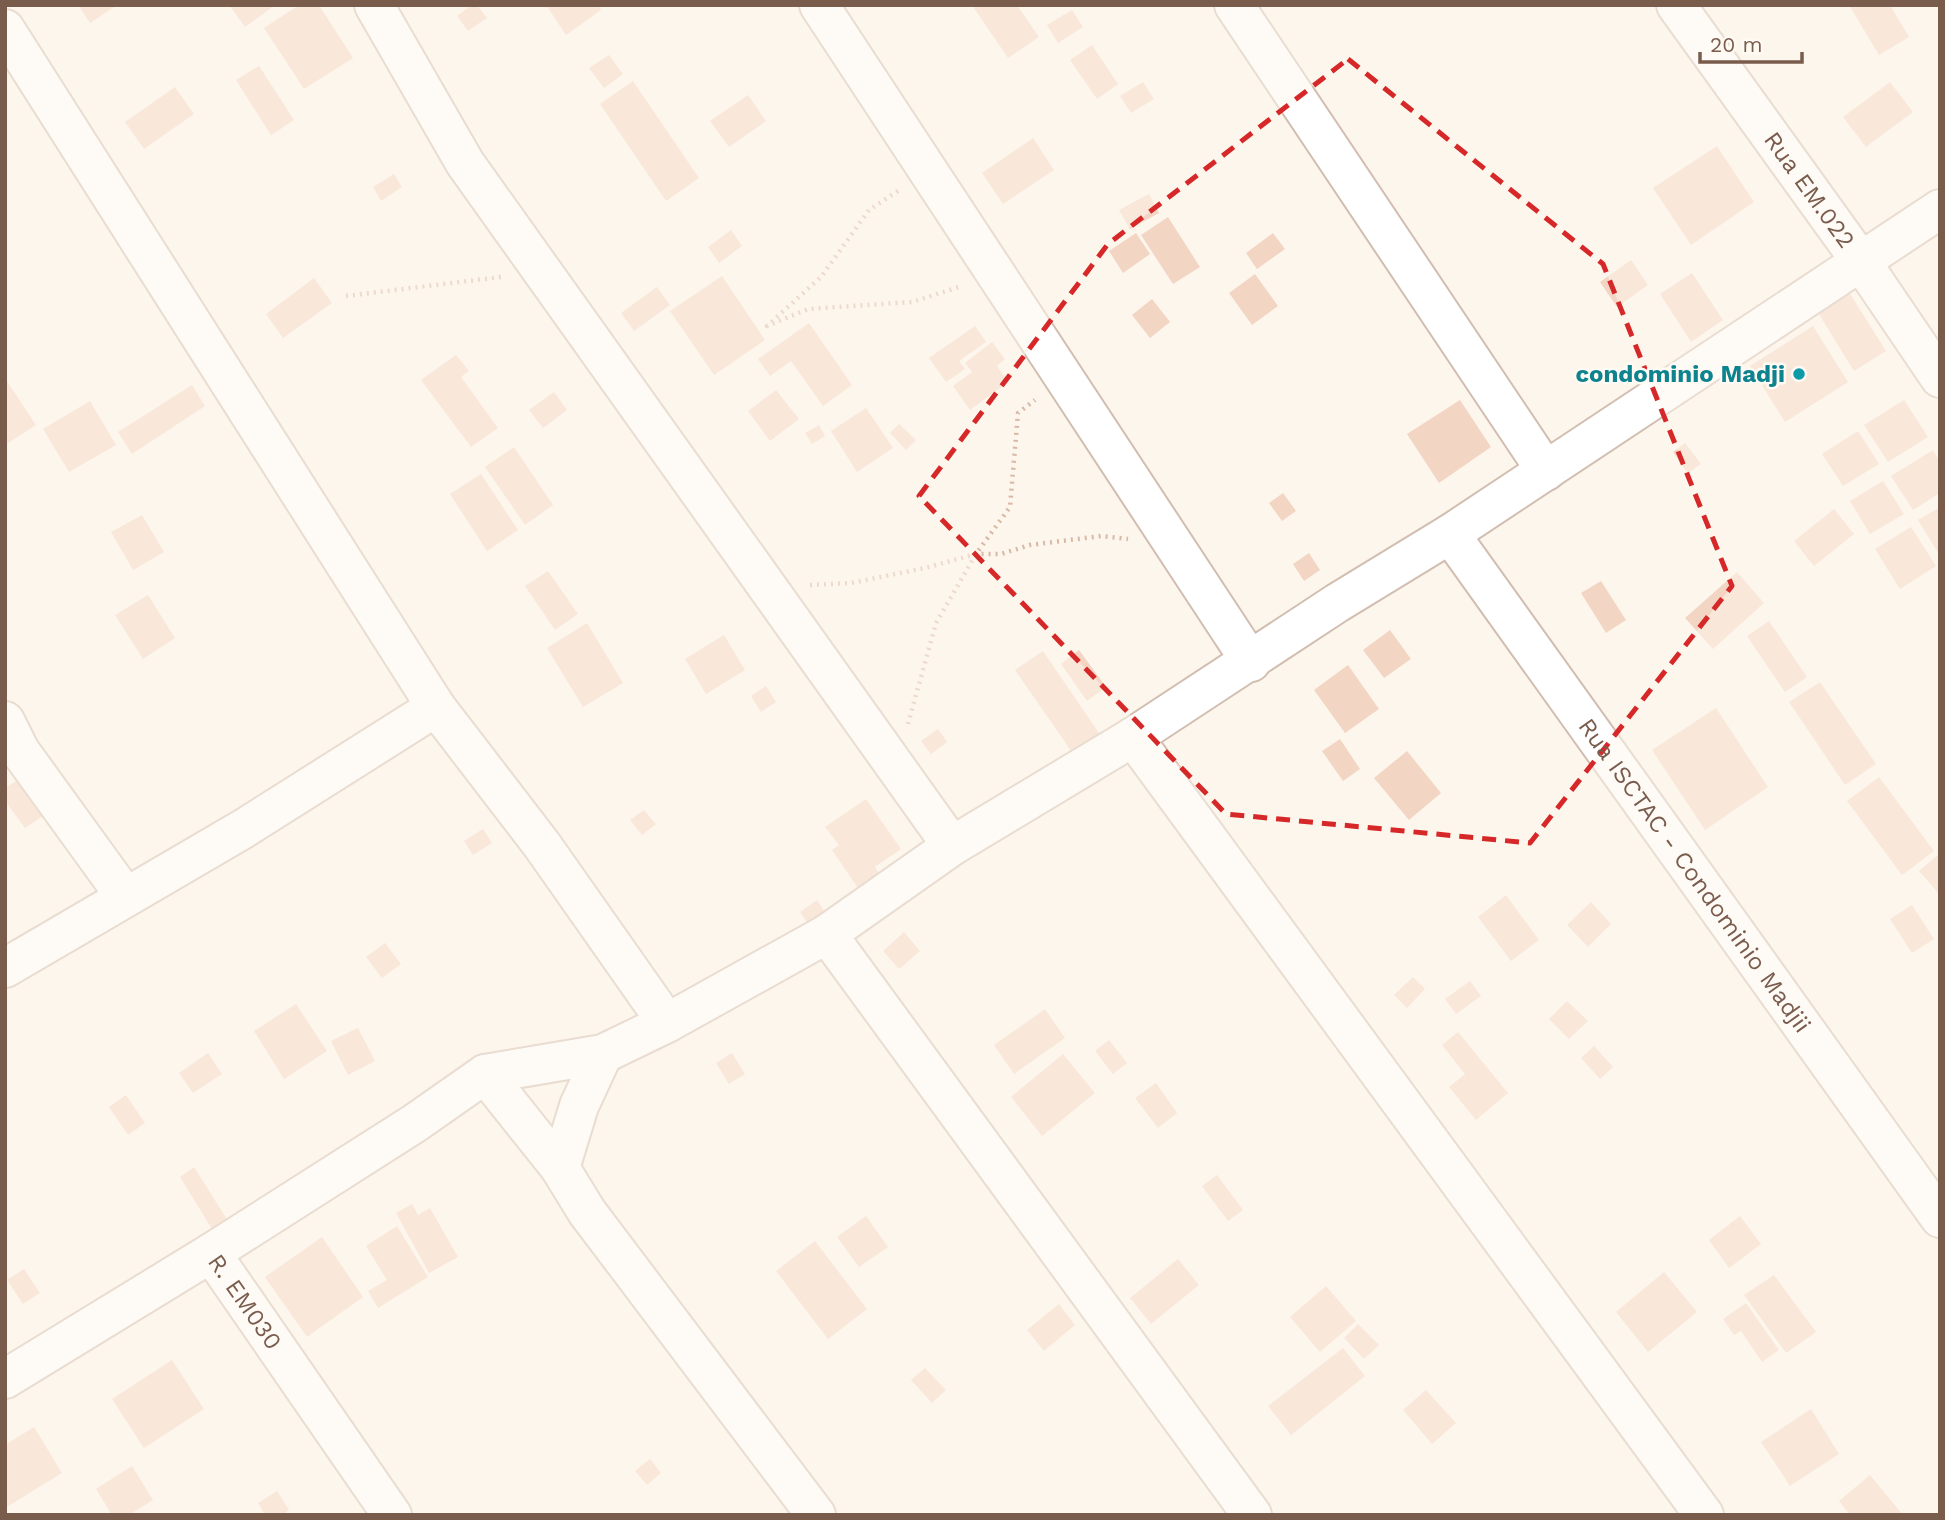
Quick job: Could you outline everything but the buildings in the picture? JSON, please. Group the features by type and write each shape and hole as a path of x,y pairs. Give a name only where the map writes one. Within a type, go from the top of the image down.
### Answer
{"street":[{"path":"374,5 465,163 952,846"},
{"path":"819,5 1251,662"},
{"path":"1234,5 1546,471"},
{"name":"Rua EM.022","path":"1676,5 1862,263 1940,378"},
{"path":"5,29 436,707 542,845 667,1023"},
{"path":"211,1253 415,1123 485,1074 603,1054 667,1023 827,934 952,846 1133,737 1337,603 1450,534 1940,209"},
{"name":"Rua ISCTAC - Condominio Madjii","path":"1450,534 1940,1218"},
{"path":"5,968 243,829 436,707"},
{"path":"5,721 20,751 125,896"},
{"path":"1133,737 1704,1515"},
{"path":"827,934 1252,1515"},
{"path":"560,1168 579,1106 603,1054"},
{"path":"485,1074 560,1168 587,1212 816,1515"},
{"name":"R. EM030","path":"5,1379 211,1253 392,1515"}],"path":[{"path":"928,172 869,210 821,277 767,326 808,309 912,302 958,286 1004,288"},
{"path":"346,296 512,276"},
{"path":"894,765 936,623 976,554 1010,507 1018,413 1063,376"},
{"path":"765,584 851,583 976,554 1001,554 1030,545 1101,536 1174,545"}],"highlighted area":[{"path":"1348,59 1603,264 1732,586 1530,843 1226,814 919,496 1108,244"}],"place":[{"name":"condominio Madji","path":"1799,374"}]}
